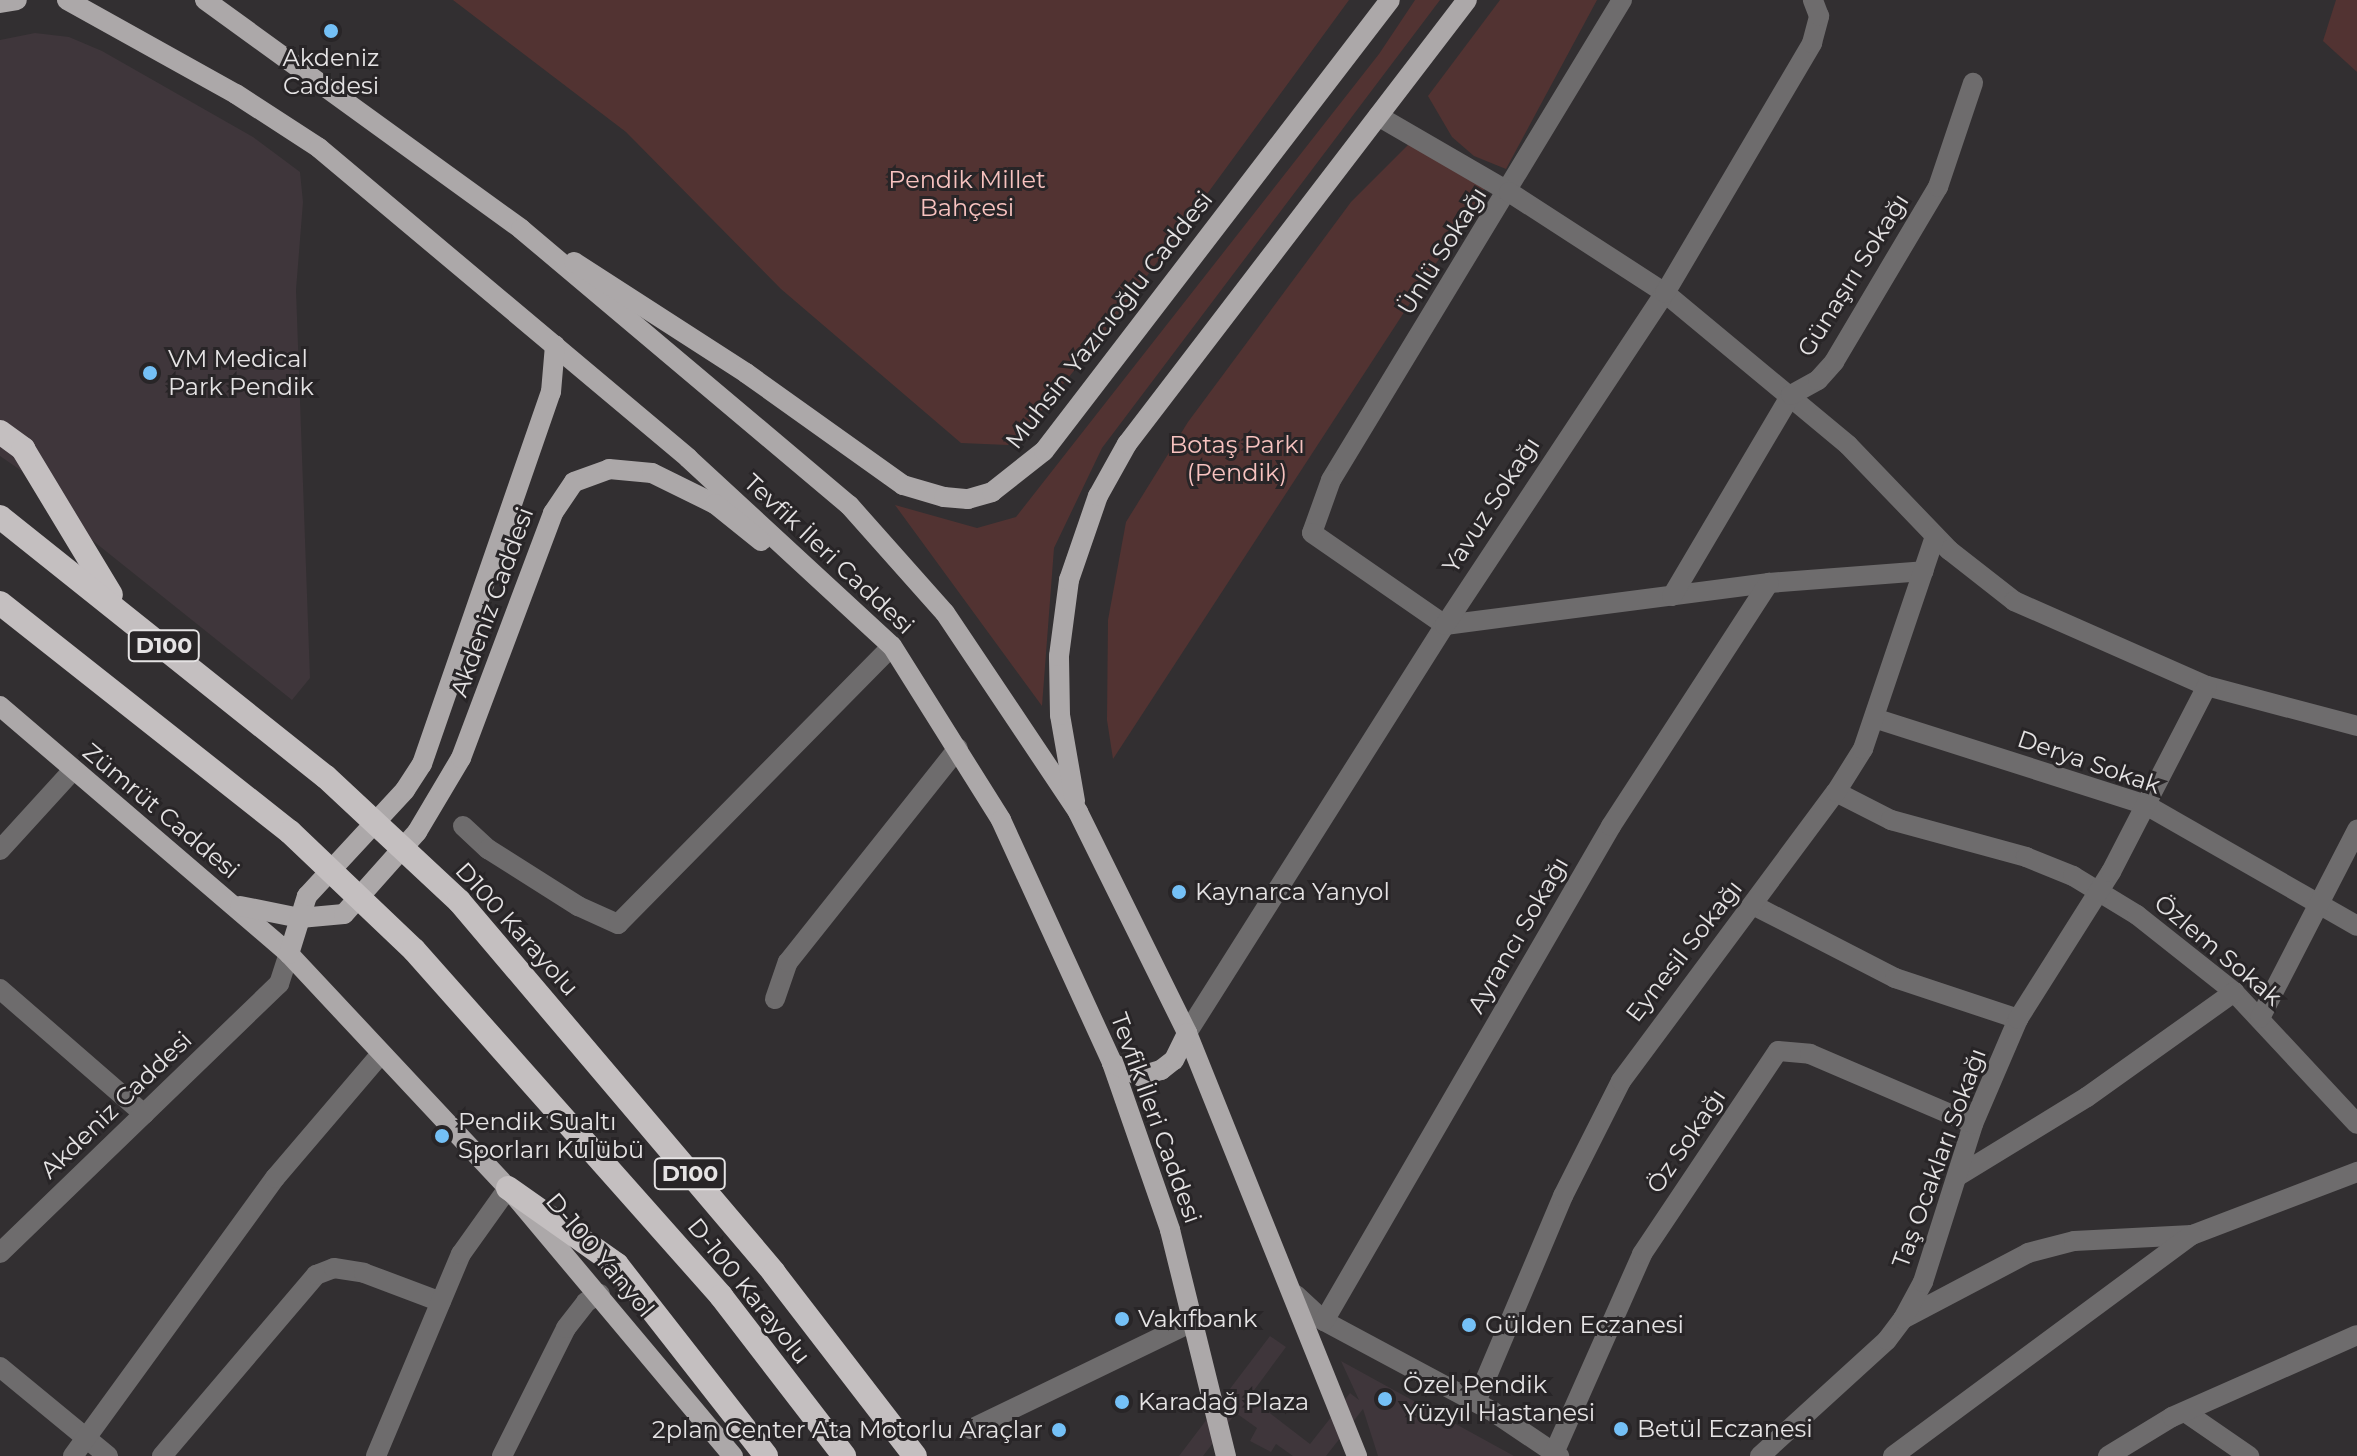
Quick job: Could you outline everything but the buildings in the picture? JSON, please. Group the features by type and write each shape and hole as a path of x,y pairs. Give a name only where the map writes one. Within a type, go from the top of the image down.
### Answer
{"highway":[{"path":"0,432 23,449 120,611"},
{"name":"D100 Karayolu","path":"0,517 326,777 459,901 774,1273 915,1455"},
{"name":"D-100 Karayolu","path":"0,603 290,832 414,950 721,1296 844,1456"},
{"path":"508,1188 617,1265 766,1456"}],"main road":[{"path":"0,3 17,0"},
{"name":"Tevfik İleri Caddesi","path":"49,0 74,4 281,121 700,468 892,646 1001,820 1112,1063 1170,1230 1226,1456"},
{"name":"Tevfik İleri Caddesi","path":"205,0 521,229 886,542 978,657 1078,812 1187,1033 1296,1295 1357,1456"},
{"name":"Muhsin Yazıcıoğlu Caddesi","path":"521,229 746,373 903,485 968,499 1009,483 1044,451 1390,0"},
{"path":"1078,812 1060,715 1059,656 1069,580 1098,496 1127,444 1467,0"},
{"path":"289,954 307,896 405,790 422,764 551,392 555,345"},
{"name":"Akdeniz Caddesi","path":"228,902 300,918 344,914 439,801 461,758 553,513 564,490 584,476 634,469 699,494 892,646"},
{"name":"Zümrüt Caddesi","path":"0,706 289,954"},
{"name":"D-100 Yanyol","path":"289,954 508,1188 733,1456"},
{"path":"1112,1063 1140,1076 1161,1070 1174,1060 1187,1033"}],"street":[{"name":"Ünlü Sokağı","path":"1445,625 1312,533 1331,480 1509,192 1622,0"},
{"name":"Yavuz Sokağı","path":"1187,1033 1445,625 1665,293 1812,43 1819,16 1813,0"},
{"name":"Günaşırı Sokağı","path":"1672,596 1791,395 1818,380 1834,362 1938,187 1973,83"},
{"path":"1378,116 1509,192 1665,293 1791,395 1973,572 2032,612 2207,686 2357,726"},
{"name":"Eynesil Sokağı","path":"1476,1402 1563,1196 1621,1081 1836,792 1877,719 1935,536"},
{"path":"1445,625 1769,583 1924,571"},
{"name":"Ayrancı Sokağı","path":"1324,1321 1611,826 1769,583"},
{"path":"463,826 488,849 578,906 618,924 892,646"},
{"name":"Taş Ocakları Sokağı","path":"1760,1452 1887,1340 1903,1319 1923,1282 1973,1124 2018,1019 2099,891 2207,686"},
{"name":"Derya Sokak","path":"1877,719 2146,805 2357,926"},
{"path":"775,999 788,962 958,748"},
{"path":"0,850 73,770"},
{"name":"Özlem Sokak","path":"1836,792 1891,820 2026,857 2099,891 2178,945 2234,992 2357,1124"},
{"path":"2260,1018 2357,830"},
{"path":"1753,905 1895,978 2018,1019"},
{"name":"Akdeniz Caddesi","path":"0,1253 279,984 289,954"},
{"path":"0,989 144,1114"},
{"path":"1958,1176 2087,1097 2234,992"},
{"name":"Öz Sokağı","path":"1557,1454 1642,1254 1778,1051 1810,1054 1973,1124"},
{"path":"73,1456 275,1178 381,1054"},
{"path":"1893,1456 2192,1235 2357,1172"},
{"path":"376,1456 461,1254 508,1188"},
{"path":"1903,1319 1979,1277 2054,1244 2192,1235"},
{"path":"162,1456 316,1275 334,1268 364,1273 441,1302"},
{"path":"502,1456 566,1328 586,1302 600,1294"},
{"path":"1296,1295 1324,1321 1476,1402 1557,1454"},
{"path":"971,1429 1194,1321"},
{"path":"2108,1456 2185,1412 2357,1335"},
{"path":"0,1367 88,1436 108,1456"},
{"path":"2185,1412 2249,1456"}],"shaded area":[{"name":"VM Medical Park Pendik","path":"35,33 69,37 102,51 253,137 300,172 303,202 296,290 310,678 292,700 92,540 29,476 0,456 0,40"},
{"path":"1270,1336 1286,1347 1249,1397 1310,1444 1350,1393 1359,1400 1341,1361 1514,1456 1378,1456 1363,1409 1326,1456 1293,1456 1276,1444 1271,1452 1250,1441 1257,1428 1236,1413 1203,1456 1179,1456"}],"green space":[{"name":"Pendik Millet Bahçesi","path":"453,0 1349,0 1117,317 1044,408 1008,445 961,443 781,289 626,132"},
{"path":"1415,0 1440,0 1102,448 1054,548 1042,706 895,505 977,528 1016,517 1379,54"},
{"path":"1500,0 1597,0 1506,169 1474,156 1452,137 1428,96"},
{"path":"2336,0 2357,0 2357,72 2323,41"},
{"name":"Botaş Parkı (Pendik)","path":"1410,143 1487,185 1113,759 1107,720 1108,620 1126,522 1188,422 1351,202"}],"place":[{"name":"Akdeni̇z Caddesi̇","path":"331,31"},
{"name":"VM Medical Park Pendik","path":"150,373"},
{"name":"Kaynarca Yanyol","path":"1179,892"},
{"name":"Pendik Sualtı Sporları Kulübü","path":"442,1136"},
{"name":"Vakıfbank","path":"1122,1319"},
{"name":"Gülden Eczanesi","path":"1469,1325"},
{"name":"Özel Pendik Yüzyıl Hastanesi","path":"1385,1399"},
{"name":"Karadağ Plaza","path":"1122,1402"},
{"name":"Betül Eczanesi","path":"1621,1429"},
{"name":"2plan Center Ata Motorlu Araçlar","path":"1059,1430"}]}
